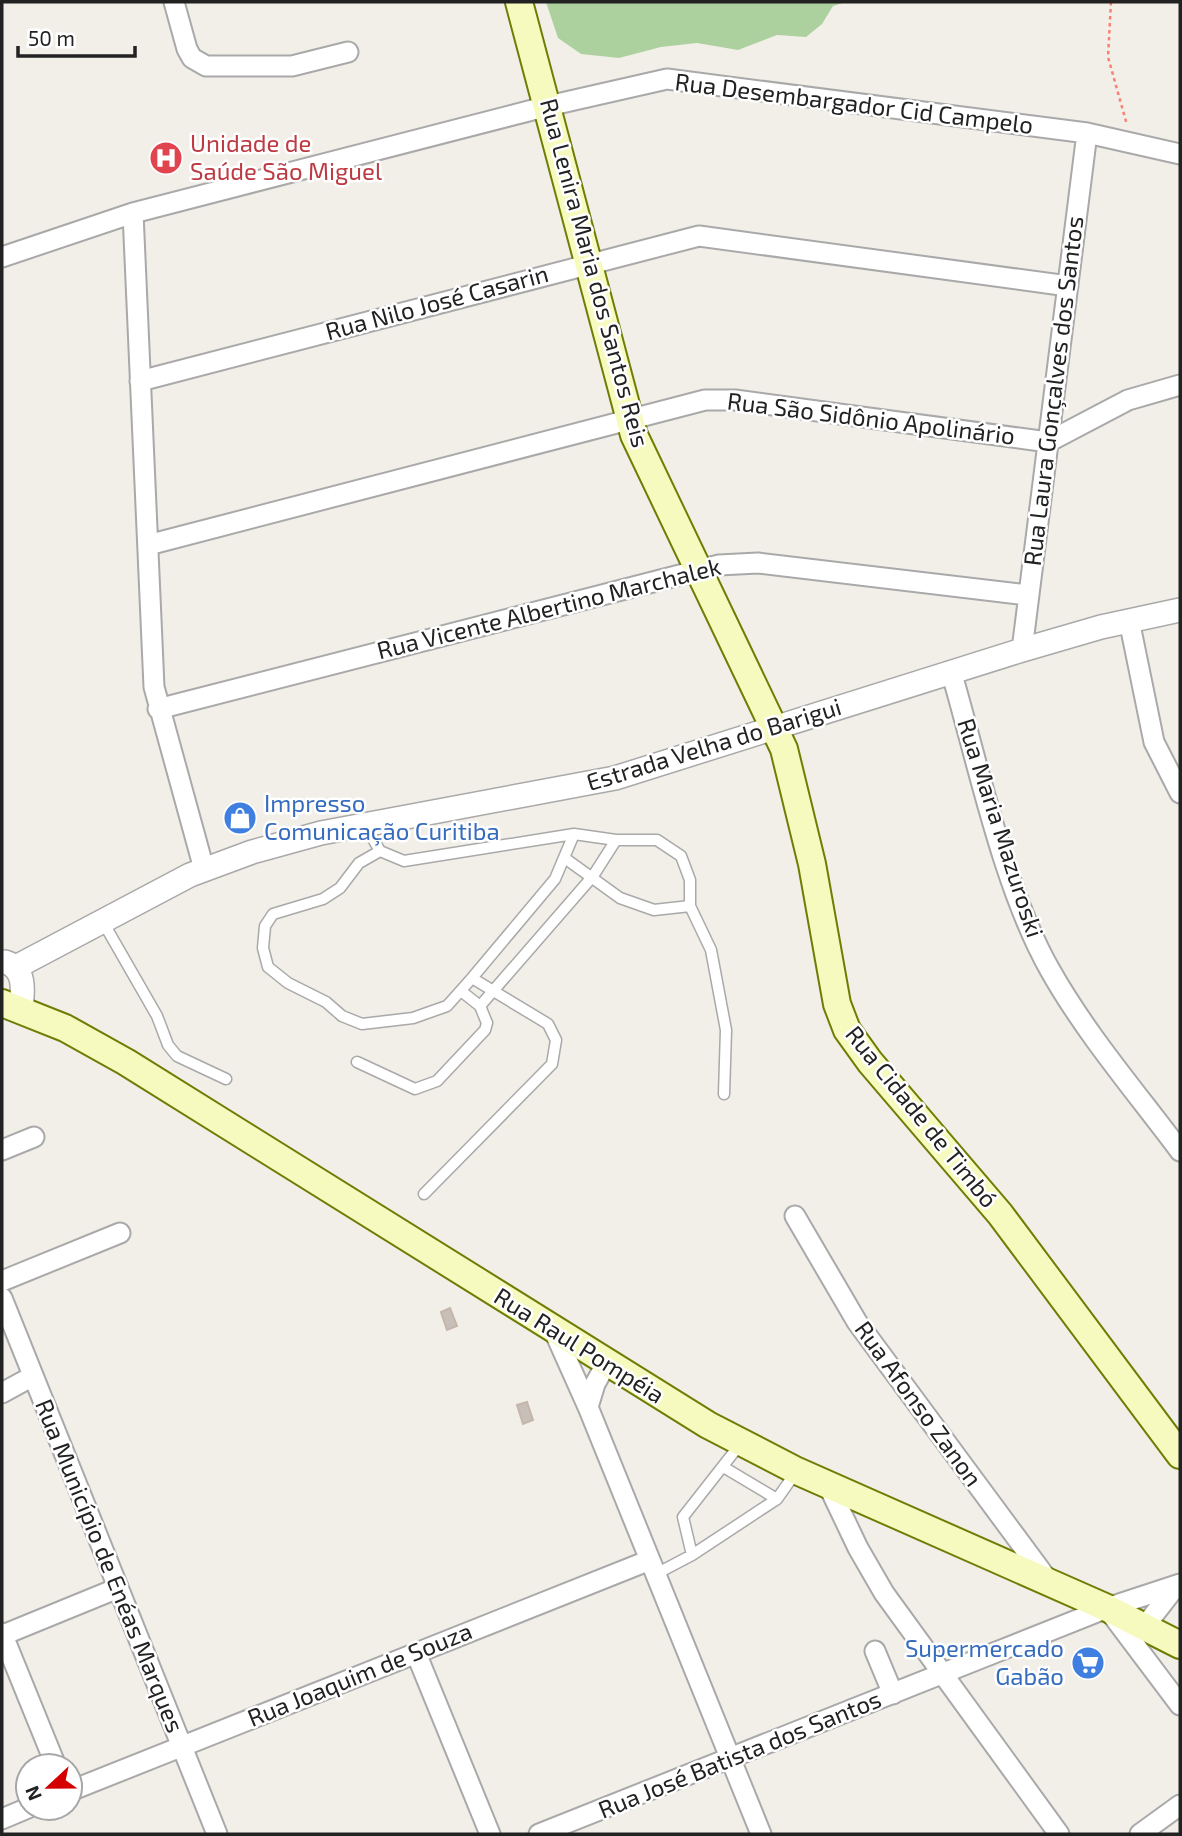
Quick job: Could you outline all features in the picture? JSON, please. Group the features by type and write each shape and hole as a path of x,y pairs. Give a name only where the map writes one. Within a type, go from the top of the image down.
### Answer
{"main road":[{"name":"Rua Lenira Maria dos Santos Reis","path":"519,2 638,447 775,728"},
{"name":"Rua Cidade de Timbó","path":"775,728 797,801 837,1004 847,1030 870,1062 1017,1236 1180,1455"},
{"name":"Rua Raul Pompéia","path":"12,1006 65,1028 117,1056 606,1364 741,1444 1107,1608 1180,1645"}],"street":[{"path":"174,2 187,49 192,58 206,66 292,66 348,52"},
{"name":"Rua Desembargador Cid Campelo","path":"2,257 133,213 655,81 681,80 1087,133 1180,154"},
{"name":"Rua Laura Gonçalves dos Santos","path":"1022,650 1087,133"},
{"path":"133,213 154,687 204,869"},
{"name":"Rua Nilo José Casarin","path":"141,382 686,237 710,236 1068,286"},
{"name":"Rua São Sidônio Apolinário","path":"148,545 688,403 722,400 1048,442 1128,400 1180,384"},
{"name":"Rua Vicente Albertino Marchalek","path":"158,709 698,570 740,562 1028,595"},
{"name":"Estrada Velha do Barigui","path":"9,964 103,921 204,869 282,843 364,824 615,778 951,671 1129,620 1180,610"},
{"path":"1129,620 1154,742 1180,793"},
{"name":"Rua Maria Mazuroski","path":"951,671 1003,849 1038,945 1084,1022 1180,1151"},
{"path":"9,964 23,985 12,1006"},
{"path":"2,1150 34,1138"},
{"name":"Rua Afonso Zanon","path":"795,1216 857,1322 1051,1584"},
{"path":"2,1281 120,1233"},
{"name":"Rua Município de Enéas Marques","path":"2,1298 217,1834"},
{"path":"554,1331 588,1407 761,1834"},
{"path":"588,1407 595,1384 606,1364"},
{"path":"2,1393 33,1376"},
{"path":"828,1485 871,1573 1059,1834"},
{"name":"Rua Joaquim de Souza","path":"84,1786 416,1653 653,1567"},
{"name":"Rua José Batista dos Santos","path":"539,1834 1107,1608 1178,1585"},
{"name":"Rua José Batista dos Santos","path":"1145,1626 1178,1585"},
{"path":"50,1752 2,1634 118,1588"},
{"path":"1107,1608 1180,1705"},
{"path":"875,1651 892,1694"},
{"path":"416,1653 490,1834"},
{"path":"1140,1834 1180,1805"}],"lane":[{"path":"364,824 380,851 404,861 574,834 617,840 657,840 681,856 690,880 690,906 711,950 726,1030 724,1094"},
{"path":"380,851 359,863 340,888 323,899 273,914 265,926 263,948 268,967 288,983 326,1002 342,1016 362,1024 413,1018 447,1006 555,879 566,859 574,834"},
{"path":"480,1006 593,876 617,840"},
{"path":"566,859 620,898 654,910 690,906"},
{"path":"103,921 157,1016 168,1045 177,1056 226,1079"},
{"path":"424,1194 552,1064 556,1040 548,1024 472,978"},
{"path":"357,1062 415,1088 437,1081 485,1030 487,1017 480,1006 461,991"},
{"path":"692,1555 682,1517 725,1468 741,1444"},
{"path":"725,1468 777,1499"},
{"path":"653,1567 692,1555 777,1499 797,1471"}],"path":[{"path":"1111,2 1108,57 1133,145"}],"green space":[{"path":"546,2 846,2 833,6 822,24 806,37 777,35 738,50 697,43 661,47 619,58 581,54 558,38"}],"building":[{"path":"450,1308 457,1326 447,1330 441,1312"},
{"path":"527,1402 533,1420 523,1424 517,1405"}],"place":[{"name":"Unidade de Saúde São Miguel","path":"166,158"},
{"name":"Impresso Comunicação Curitiba","path":"240,818"},
{"name":"Supermercado Gabão","path":"1088,1663"}]}
